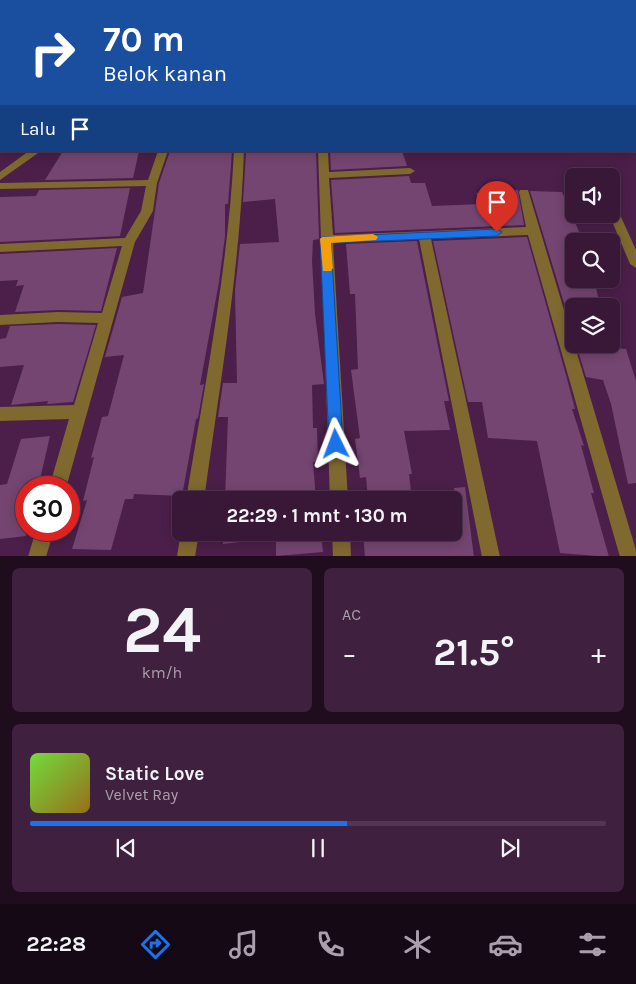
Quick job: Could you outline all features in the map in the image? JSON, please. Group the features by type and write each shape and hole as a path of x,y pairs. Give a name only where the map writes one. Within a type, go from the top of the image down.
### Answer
{"street":[{"path":"0,177 35,152"},
{"path":"60,476 105,318 129,242 147,211 152,183 163,152"},
{"path":"196,491 229,276 239,152"},
{"path":"323,152 339,491"},
{"path":"324,175 410,171"},
{"path":"0,186 152,183"},
{"path":"524,192 533,231 628,556"},
{"path":"618,223 636,264"},
{"path":"326,239 533,231"},
{"path":"424,235 491,556"},
{"path":"0,248 129,242"},
{"path":"0,320 58,317 105,318"},
{"path":"0,414 79,412"},
{"path":"37,556 42,541"},
{"path":"186,556 188,541"},
{"path":"341,541 342,556"}],"building":[{"path":"62,152 139,152 133,178 45,180"},
{"path":"170,152 232,152 228,204 225,204 225,236 219,282 200,385 204,384 183,491 172,491 172,496 134,494 133,499 125,499 111,550 72,549 74,541 80,541 80,523 87,500 83,501 94,457 91,458 102,417 108,416 124,355 105,357 122,297 143,293 159,183"},
{"path":"316,152 319,239 313,240 312,261 315,314 324,384 312,385 313,428 317,428 318,462 313,462 315,491 225,491 228,417 218,417 223,383 237,383 235,290 240,244 279,242 275,199 243,202 246,153"},
{"path":"330,152 402,152 407,166 331,170"},
{"path":"409,176 411,183 425,183 432,206 482,204 476,193 518,190 524,225 335,233 331,180"},
{"path":"130,188 120,236 0,242 0,197 36,196 39,190"},
{"path":"530,191 562,192 565,199 565,223 575,223 580,233 565,233 565,288 596,288 598,298 565,298 565,306"},
{"path":"527,237 575,409 572,409 584,446 581,445 594,493 591,493 609,556 560,553 537,441 488,438 482,402 468,402 433,241"},
{"path":"417,241 449,401 444,401 450,430 404,431 412,474 409,474 411,491 367,491 366,477 360,478 355,439 360,438 351,370 358,369 355,294 350,294 346,244"},
{"path":"117,248 101,311 15,312 24,285 16,286 18,280 0,281 0,254"},
{"path":"96,325 73,402 47,404 48,401 11,405 24,365 0,367 0,339 6,338 10,326"},
{"path":"620,348 626,349 636,381 636,483 628,484 611,404 603,380 586,377 579,353 620,353"},
{"path":"50,436 41,476 15,476 15,537 0,539 0,485 7,484 21,439"},
{"path":"465,487 474,556 365,556 364,541 462,541 462,491 454,491 454,488"},
{"path":"223,541 250,541 223,544"},
{"path":"276,541 322,541 323,552 276,556"}],"slow traffic":[{"path":"327,268 326,239 373,237"}],"route":[{"path":"336,444 326,239 497,232"}]}
